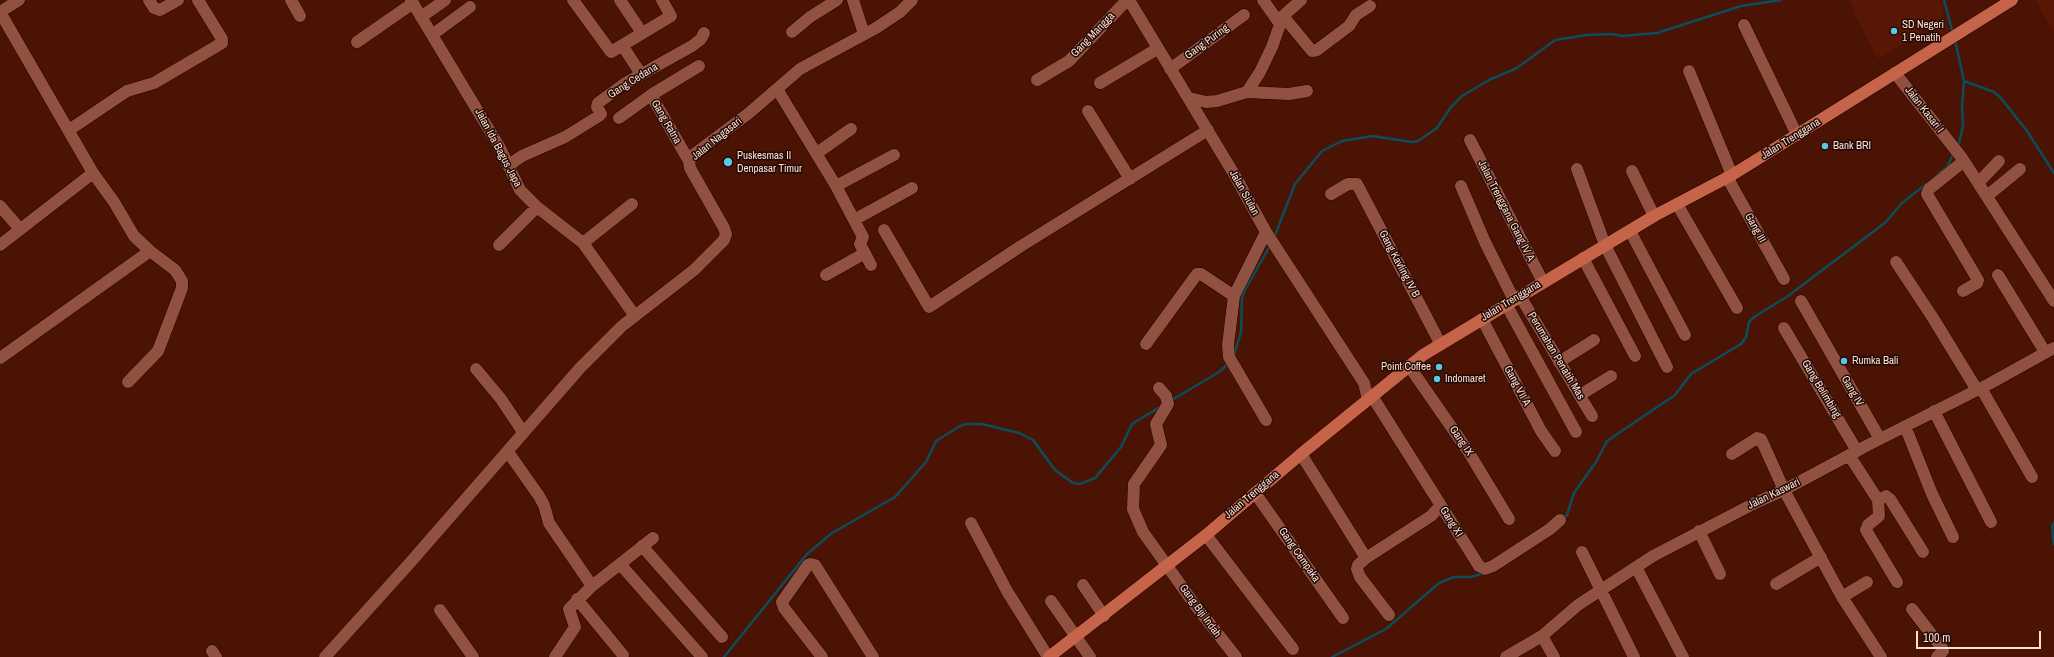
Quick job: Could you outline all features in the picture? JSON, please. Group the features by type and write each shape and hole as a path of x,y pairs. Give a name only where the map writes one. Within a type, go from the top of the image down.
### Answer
{"main road":[{"name":"Jalan Trenggana","path":"1048,657 1104,616 1166,564 1206,534 1372,396 1440,343 1654,216 1730,176 1942,44 2005,2"}],"street":[{"path":"19,0 0,12 93,172 114,202 134,236 150,251 175,270 180,276 182,288 158,351 128,382"},
{"path":"149,0 154,8 160,10 178,0"},
{"path":"69,130 127,91 154,83 222,43 222,38 198,0"},
{"path":"291,0 300,16"},
{"path":"421,17 445,0"},
{"path":"573,0 611,52 671,16 662,0"},
{"path":"620,0 642,33"},
{"path":"792,32 810,17 837,0"},
{"path":"853,0 864,34"},
{"name":"Jalan Nagasari","path":"325,657 508,452 523,432 580,368 622,326 694,270 725,238 724,228 706,199 690,168 689,162 692,155 744,117 808,63 889,20 912,0"},
{"name":"Jalan Siulan","path":"1128,0 1191,102 1269,237 1372,396"},
{"name":"Gang Mangga","path":"1037,80 1069,61 1128,0"},
{"path":"1263,0 1312,51 1318,50 1349,26 1356,15 1370,6"},
{"path":"1247,92 1260,72 1272,47 1282,20 1300,0"},
{"path":"358,42 412,1"},
{"name":"Jalan Ida Bagus Japa","path":"412,1 483,118 509,165 518,187 525,197 583,243 635,316"},
{"path":"432,35 470,7"},
{"name":"Gang Puring","path":"1170,69 1244,15"},
{"path":"1744,25 1797,135"},
{"name":"Gang Cedana","path":"509,165 522,156 565,137 599,116 600,114 597,107 598,103 642,74 692,46 701,39 704,33"},
{"path":"622,45 642,74"},
{"path":"1100,83 1157,49"},
{"path":"651,95 699,66"},
{"name":"Gang III","path":"1689,71 1730,176 1784,279"},
{"name":"Jalan Kasari I","path":"1895,73 1963,159 2054,301"},
{"path":"777,89 836,186 863,237 860,244 871,265"},
{"path":"1191,102 1217,102 1247,92 1289,94 1307,91"},
{"name":"Gang Ratna","path":"619,118 651,95 689,162"},
{"path":"1088,111 1130,179"},
{"path":"884,230 929,307 1021,246 1130,179 1205,127"},
{"path":"817,153 851,129"},
{"name":"Jalan Trenggana Gang IV A","path":"1470,140 1542,282"},
{"path":"836,186 894,154"},
{"path":"1963,159 1928,189 1927,194 1978,280 1975,284 1963,291"},
{"path":"1979,182 1999,161"},
{"path":"1577,169 1606,245 1668,368"},
{"path":"1987,196 2020,169"},
{"path":"1632,171 1654,216"},
{"path":"0,245 93,172"},
{"name":"Gang Kavling IV B","path":"1331,194 1348,184 1357,184 1440,343"},
{"path":"1461,186 1485,242 1576,432"},
{"path":"854,220 912,188"},
{"path":"583,243 632,204"},
{"path":"1677,204 1737,308"},
{"path":"0,206 20,229"},
{"path":"498,245 537,207"},
{"path":"1630,231 1685,335"},
{"path":"1266,420 1234,367 1228,345 1234,296 1269,237"},
{"path":"0,358 150,251"},
{"path":"826,275 865,253"},
{"path":"1584,258 1635,356"},
{"path":"1896,262 1979,389 2032,478"},
{"path":"1146,344 1197,274 1201,274 1234,296"},
{"path":"1998,275 2051,350"},
{"name":"Perumahan Penatih Mas","path":"1513,300 1559,362 1592,416"},
{"name":"Gang IV","path":"1801,302 1880,439"},
{"name":"Gang VII A","path":"1482,319 1534,417 1555,451"},
{"name":"Gang Belimbing","path":"1784,328 1878,500"},
{"path":"1559,362 1594,340"},
{"name":"Jalan Kaswari","path":"1506,657 1542,636 1578,605 1636,567 1699,531 1754,502 1784,490 2051,350"},
{"name":"Gang IX","path":"1409,366 1468,452 1509,519"},
{"path":"476,369 501,399 523,432"},
{"path":"1580,395 1611,376"},
{"name":"Gang Biji Indah","path":"1159,388 1166,396 1168,404 1156,424 1161,444 1135,480 1132,501 1136,518 1199,611 1236,657"},
{"name":"Gang XI","path":"1372,396 1427,481 1440,506 1479,566 1485,568 1498,563 1550,529 1560,520"},
{"path":"1934,411 1991,522"},
{"path":"1905,426 1932,494 1953,537"},
{"path":"1732,454 1757,438 1760,438 1784,490 1842,597 1881,657"},
{"path":"508,452 539,496 544,505 549,523 592,586"},
{"path":"1301,454 1366,558"},
{"name":"Gang Cempaka","path":"1255,493 1343,618"},
{"path":"1897,582 1866,530 1868,525 1879,516 1878,500 1886,496 1892,501 1923,552"},
{"path":"1390,615 1358,573 1358,565 1366,558 1431,516 1440,506"},
{"path":"971,523 1007,591 1048,657"},
{"path":"1699,531 1720,574"},
{"path":"1206,534 1293,649"},
{"path":"555,657 575,627 569,608 592,586 653,538"},
{"path":"642,546 722,637"},
{"path":"1582,552 1634,657"},
{"path":"1776,584 1821,557"},
{"path":"620,564 702,657"},
{"path":"822,657 784,608 782,602 808,565 811,564 815,565 873,657"},
{"path":"1636,567 1683,657"},
{"path":"1842,597 1867,582"},
{"path":"1083,585 1104,616"},
{"path":"577,599 623,655"},
{"path":"1051,601 1090,657"},
{"path":"1912,609 1942,648 1943,651 1937,657"},
{"path":"440,610 473,657"},
{"path":"1542,636 1554,657"}],"shaded area":[{"name":"SD Negeri 1 Penatih","path":"1849,0 1940,0 1944,8 1942,10 1949,32 1935,40 1928,29 1878,59 1853,12 1854,10"},
{"path":"2035,0 2054,0 2054,32"}],"waterway":[{"path":"1274,238 1295,184 1322,151 1342,141 1373,136 1411,142 1418,141 1437,128 1451,107 1462,96 1489,80 1517,68 1555,40 1587,35 1612,34 1622,36 1657,33 1741,6 1781,0"},
{"path":"1944,0 1953,34"},
{"path":"1955,40 1964,81 1962,107 1963,126 1958,147"},
{"path":"1964,81 1994,92 2000,97 2027,131 2054,173"},
{"path":"1938,174 1947,167 1954,153"},
{"path":"1563,519 1567,515 1574,493 1596,462 1607,441 1675,395 1691,374 1741,344 1746,337 1749,322 1754,317 1788,296 1886,222 1901,204 1926,184"},
{"path":"1234,355 1241,332 1242,298 1271,244"},
{"path":"1172,400 1219,372 1229,363"},
{"path":"724,657 807,554 832,533 895,497 926,462 936,441 960,426 967,424 982,424 1019,433 1033,440 1055,470 1073,483 1080,484 1095,478 1121,447 1132,424 1160,407"},
{"path":"2054,523 2052,526 2054,544"},
{"path":"1332,657 1386,629 1439,583 1454,577 1471,577 1484,573"}],"place":[{"name":"SD Negeri 1 Penatih","path":"1894,31"},
{"name":"Bank BRI","path":"1825,146"},
{"name":"Puskesmas II Denpasar Timur","path":"728,162"},
{"name":"Rumka Bali","path":"1844,361"},
{"name":"Point Coffee","path":"1439,367"},
{"name":"Indomaret","path":"1437,379"}]}
